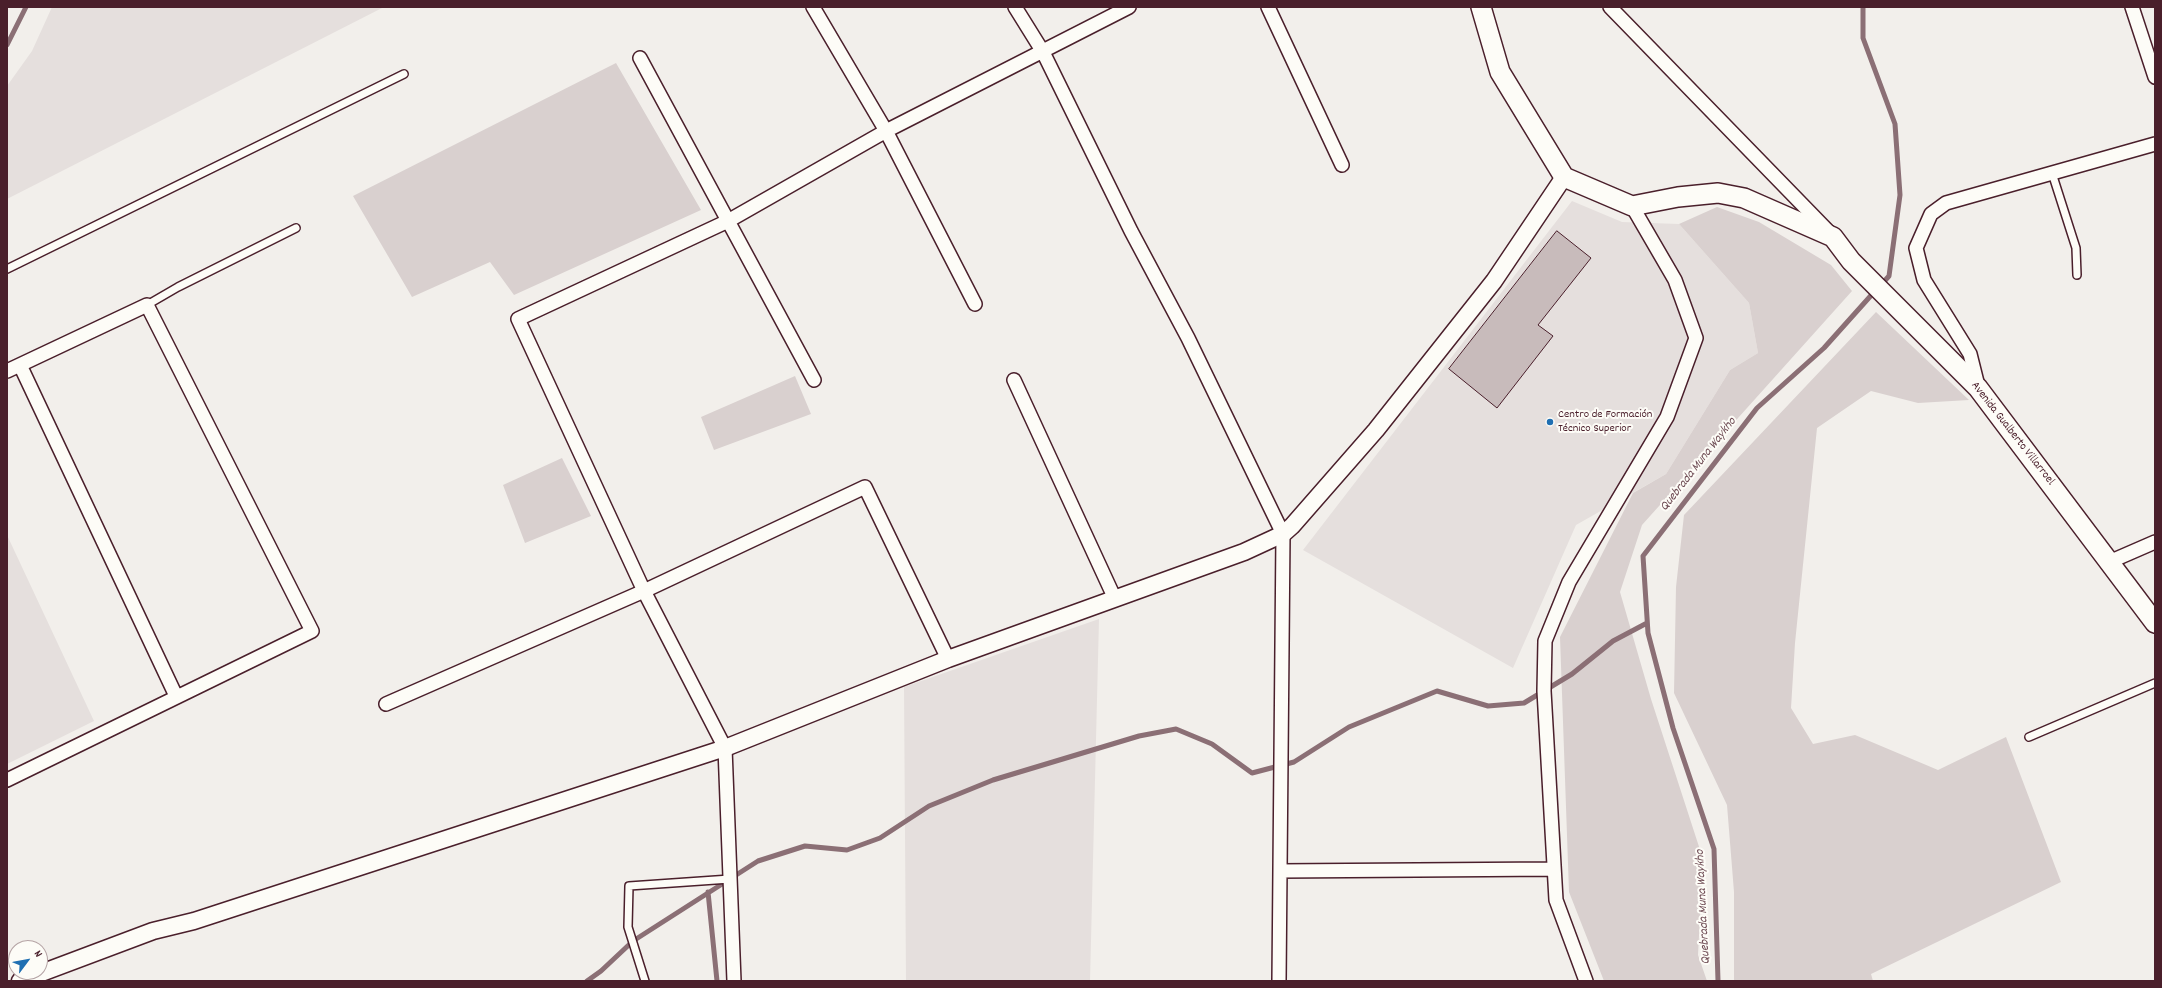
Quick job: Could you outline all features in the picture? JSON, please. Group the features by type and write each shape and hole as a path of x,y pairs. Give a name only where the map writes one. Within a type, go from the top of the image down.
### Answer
{"main road":[{"path":"1481,7 1500,72 1564,177 1632,206 1678,197 1718,193 1744,198 1834,237"},
{"name":"Avenida Gualberto Villarroel","path":"1834,237 1851,261 1978,388 2155,623"}],"street":[{"path":"813,7 886,131 975,304"},
{"path":"1016,7 1043,52 1131,231 1188,338 1283,534 1279,981"},
{"path":"734,981 725,748 644,591 518,319 728,221 886,131 1129,7"},
{"path":"1268,7 1342,165"},
{"path":"1610,7 1834,237"},
{"path":"2132,7 2155,76"},
{"path":"640,58 814,380"},
{"path":"1978,388 1970,354 1924,280 1916,248 1931,214 1946,203 2155,144"},
{"path":"20,981 154,931 209,917 725,748 948,659 1244,552 1283,534 1376,430 1479,300 1564,177"},
{"path":"1586,981 1556,900 1544,691 1545,641 1569,582 1667,418 1696,338 1675,280 1632,206"},
{"path":"7,371 147,305 312,631 176,696 7,780"},
{"path":"20,365 176,696"},
{"path":"1014,380 1115,599"},
{"path":"386,704 644,591 865,487 948,659"},
{"path":"2109,562 2155,542"},
{"path":"1280,871 1554,869"}],"lane":[{"path":"7,269 404,74"},
{"path":"2052,173 2076,248 2077,275"},
{"path":"147,305 178,287 296,228"},
{"path":"2029,737 2155,683"},
{"path":"645,981 628,927 629,886 730,879"}],"shaded area":[{"path":"52,7 384,7 7,199 7,86 32,51"},
{"path":"616,63 701,210 514,295 490,262 412,297 353,196"},
{"name":"Centro de Formación Técnico Superior","path":"1572,201 1622,222 1679,224 1749,303 1758,353 1730,370 1666,474 1576,525 1513,668 1303,550"},
{"path":"1717,207 1759,222 1831,265 1852,291 1642,525 1620,592 1651,699 1703,859 1698,955 1707,981 1604,981 1569,892 1560,637 1633,493 1666,474 1730,370 1758,353 1749,303 1679,224"},
{"path":"1876,312 1969,400 1918,403 1871,391 1817,428 1795,643 1791,708 1813,744 1855,735 1938,770 2006,737 2061,882 1871,974 1873,981 1734,981 1734,892 1727,805 1674,693 1676,587 1684,515"},
{"path":"795,376 811,414 714,450 701,417"},
{"path":"562,458 591,516 525,543 503,485"},
{"path":"7,535 94,721 7,764"},
{"path":"1099,619 1090,981 906,981 904,687"}],"building":[{"path":"1557,231 1591,258 1538,325 1553,336 1497,408 1449,369"}],"waterway":[{"path":"7,45 26,7"},
{"name":"Quebrada Muna Waykho","path":"1863,7 1863,38 1895,124 1900,195 1889,276 1881,285"},
{"name":"Quebrada Muna Waykho","path":"1718,981 1714,849 1673,728 1648,633 1643,556 1757,408 1824,348 1875,291"},
{"path":"587,981 601,971 633,941 758,861 805,846 847,850 880,838 929,806 993,780 1139,736 1176,729 1212,744 1252,773 1294,762 1349,727 1437,691 1488,706 1524,703 1572,674 1613,641 1647,623"},
{"path":"708,892 717,981"}],"place":[{"name":"Centro de Formación Técnico Superior","path":"1550,422"}]}
